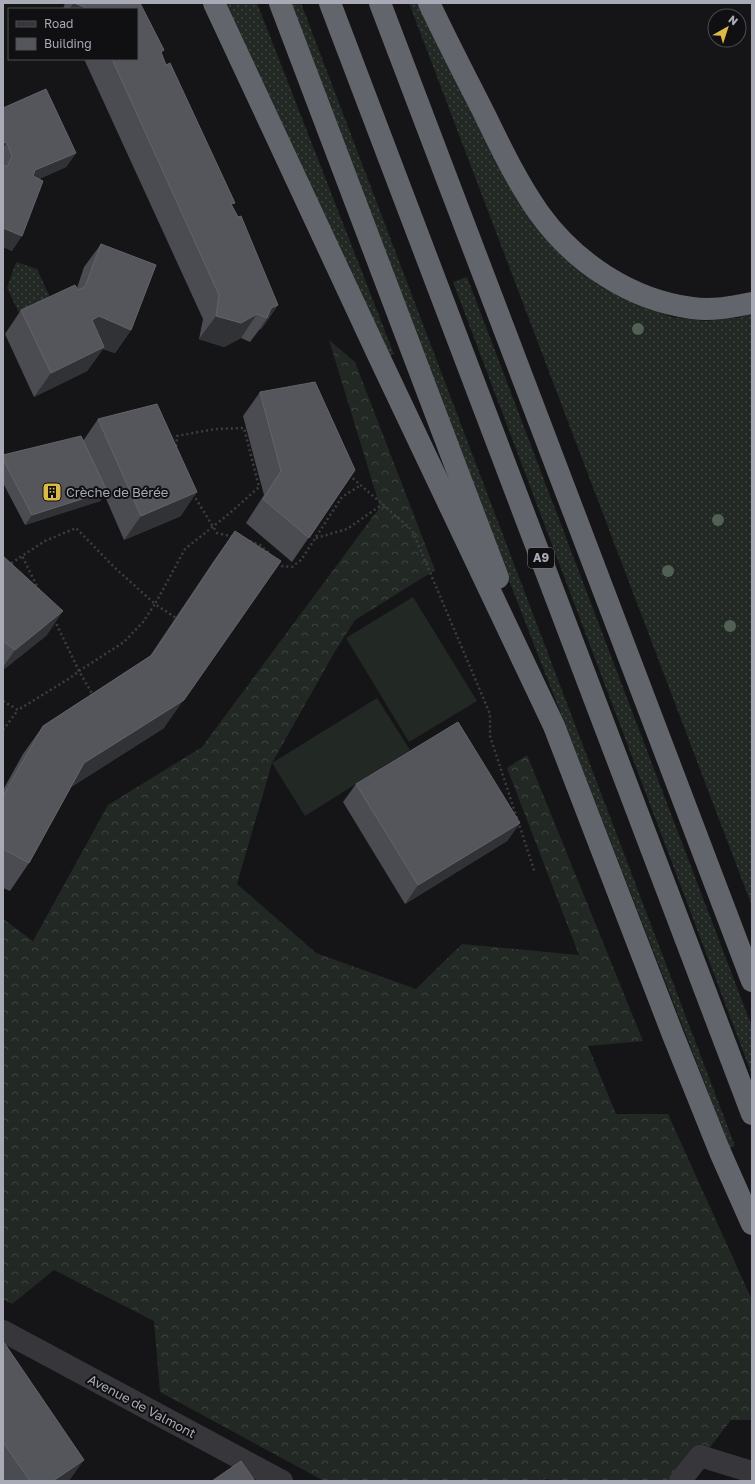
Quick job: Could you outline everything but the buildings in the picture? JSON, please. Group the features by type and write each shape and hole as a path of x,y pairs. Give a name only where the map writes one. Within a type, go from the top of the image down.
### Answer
{"highway":[{"path":"214,3 380,359 554,726"},
{"path":"280,3 554,726 679,1050 720,1152 752,1224"},
{"name":"A9","path":"330,3 752,1114"},
{"path":"380,3 752,981"},
{"path":"430,3 508,162 539,213 571,249 624,288 658,301 693,308 729,308 752,303"}],"street":[{"name":"Avenue de Valmont","path":"3,1331 282,1481"},
{"path":"680,1481 700,1456 752,1472"}],"path":[{"path":"3,730 18,710 124,642 143,622 155,604 185,549 259,487 244,428 215,429 177,436 176,452"},
{"path":"343,470 412,530 490,714 490,736 535,873"},
{"path":"276,560 282,566 292,567 301,560 342,497 361,485"},
{"path":"190,490 217,533 236,538"},
{"path":"315,538 347,529 383,504"},
{"path":"3,569 45,541 76,528 114,567 155,604 176,618"},
{"path":"248,541 260,545 271,555"},
{"path":"22,556 42,596"},
{"path":"52,617 94,698"},
{"path":"3,701 18,710"}],"green space":[{"path":"223,3 257,3 394,354 390,356"},
{"path":"288,3 301,3 735,1146 730,1148 477,498"},
{"path":"409,3 420,3 560,252 598,285 623,298 672,317 705,321 736,318 752,314 752,906"},
{"path":"16,262 37,269 53,304 22,319 7,288"},
{"path":"467,277 752,1027 752,1075 453,282"},
{"path":"329,340 355,362 435,570 355,620 334,653 272,763 237,884 316,953 416,989 462,944 579,955 507,768 527,755 643,1041 588,1046 616,1114 668,1114 752,1300 752,1420 731,1420 692,1471 668,1481 555,1481 547,1479 535,1481 324,1481 160,1392 154,1321 54,1270 12,1304 3,1299 3,919 33,941 108,805 202,747 380,507"},
{"path":"413,597 477,701 409,742 346,638"},
{"path":"377,698 410,750 305,816 272,763"}],"place":[{"name":"Crèche de Bérée","path":"52,492"}]}
